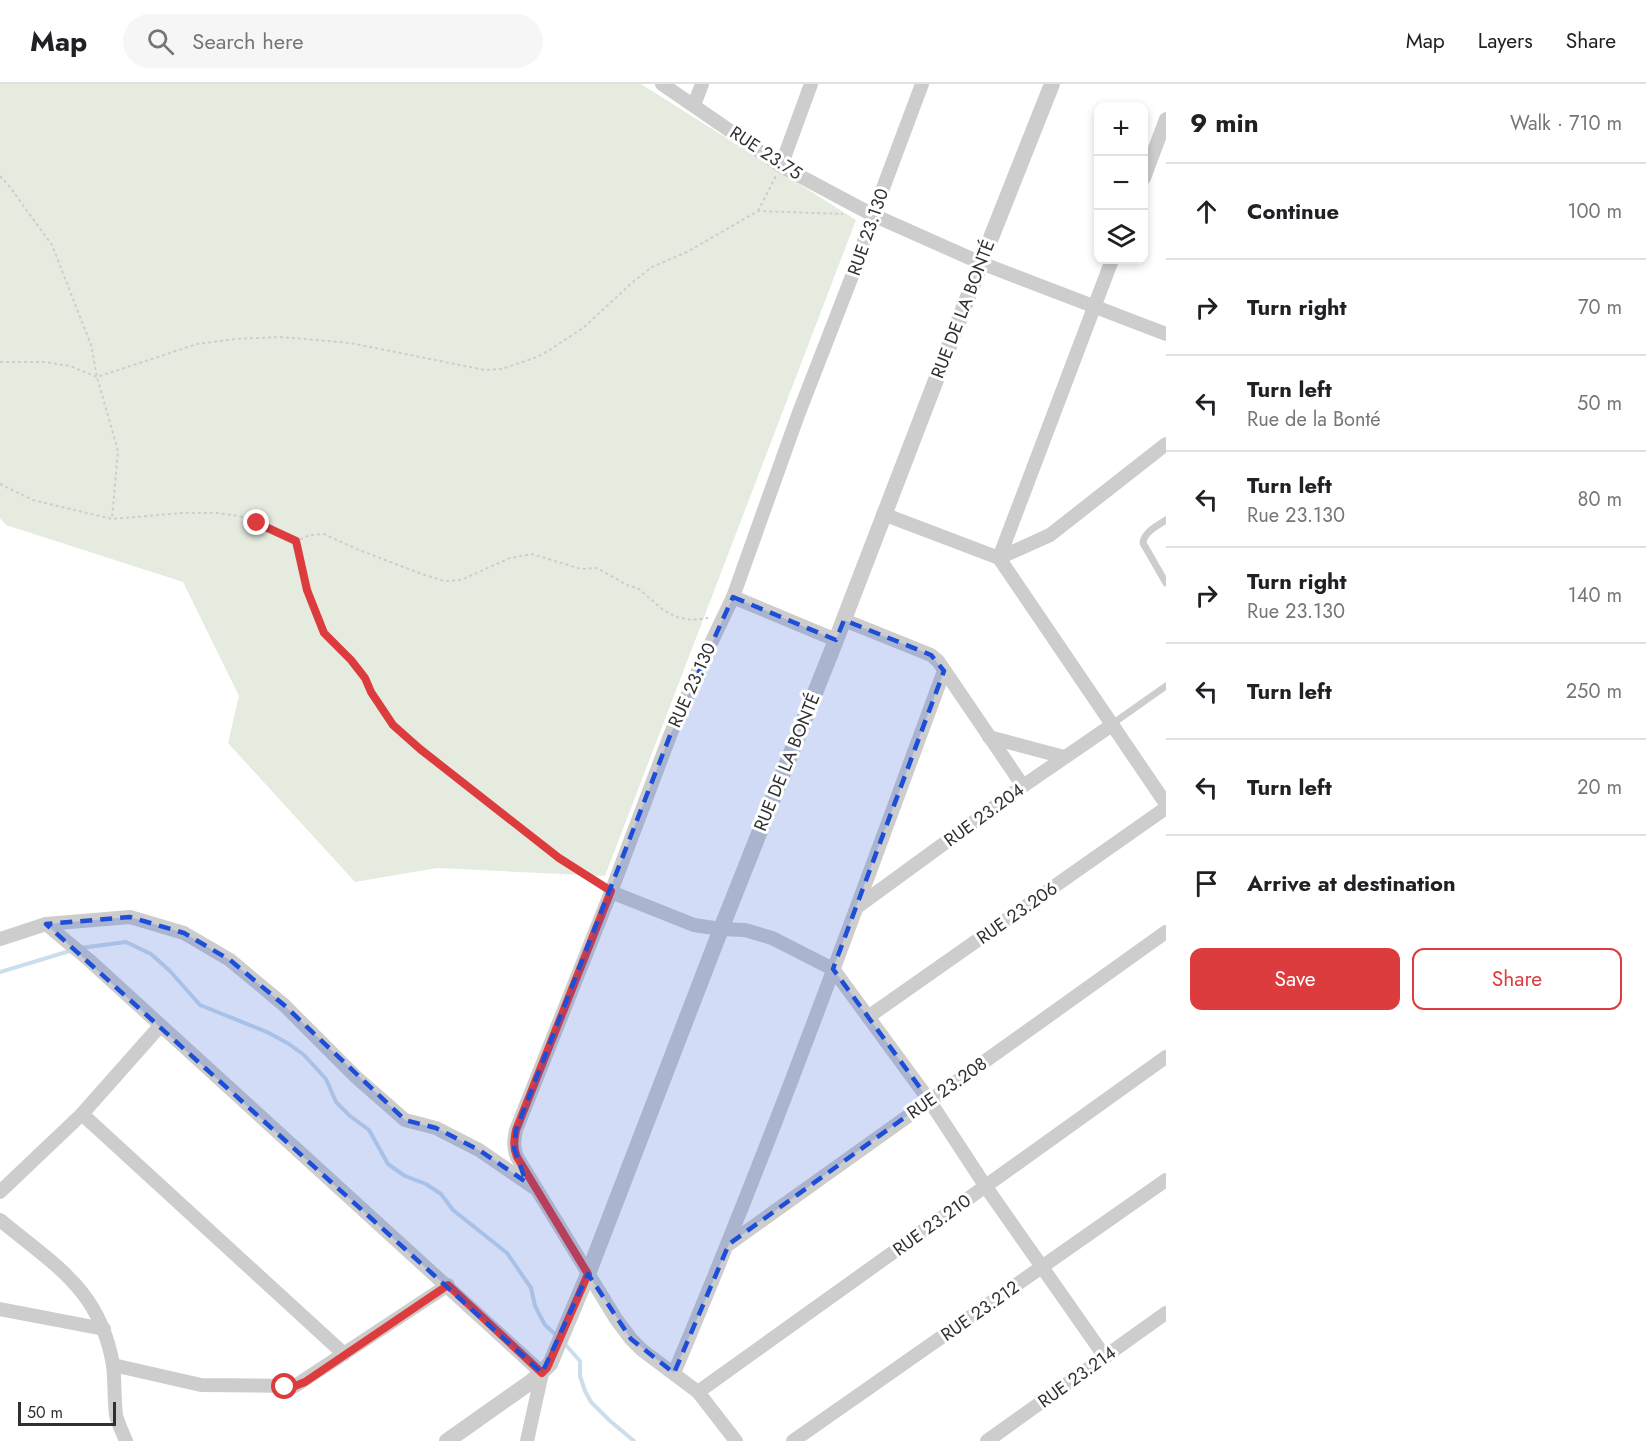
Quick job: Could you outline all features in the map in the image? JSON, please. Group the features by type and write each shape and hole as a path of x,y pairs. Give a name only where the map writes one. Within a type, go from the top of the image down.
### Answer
{"street":[{"name":"RUE 23.75","path":"662,84 781,166 873,215 981,263 1166,334"},
{"path":"694,105 702,84"},
{"path":"781,166 811,84"},
{"name":"RUE 23.130","path":"736,1441 698,1392 642,1350 631,1338 588,1274 513,1148 516,1130 671,733 732,597 922,84"},
{"name":"RUE DE LA BONTÉ","path":"527,1441 546,1368 588,1274 1052,84"},
{"path":"1148,164 1166,119"},
{"path":"999,558 1110,264"},
{"path":"999,558 1050,535 1166,444"},
{"path":"884,514 999,558 1166,806"},
{"path":"732,597 836,640"},
{"path":"844,620 931,655 1023,786"},
{"path":"674,1373 729,1244 944,671"},
{"name":"RUE 23.204","path":"857,907 1112,724"},
{"path":"989,737 1064,757"},
{"name":"RUE 23.206","path":"868,1017 1166,806"},
{"path":"611,891 694,925 745,930 772,938 833,969 929,1100 1041,1268 1105,1357"},
{"path":"0,939 46,924 130,917 184,933 230,960 284,1005 356,1077 405,1120 436,1128 479,1150 537,1190"},
{"path":"46,924 89,960 448,1285 546,1368 447,1441"},
{"name":"RUE 23.208","path":"729,1244 1166,932"},
{"path":"0,1191 82,1114 160,1026"},
{"name":"RUE 23.210","path":"698,1392 1166,1057"},
{"path":"82,1114 344,1354"},
{"name":"RUE 23.212","path":"793,1441 1166,1180"},
{"path":"0,1220 73,1280 89,1300 104,1329 113,1365 116,1417 126,1441"},
{"path":"113,1365 201,1385 295,1386 305,1382 448,1285"},
{"path":"0,1309 104,1329"},
{"name":"RUE 23.214","path":"987,1441 1166,1313"}],"lane":[{"path":"1166,520 1143,537 1143,543 1166,583"},
{"path":"1112,724 1166,686"}],"path":[{"path":"758,211 781,166"},
{"path":"0,176 51,245 90,345 118,451 112,519"},
{"path":"0,362 44,362 70,366 97,377 197,344 280,337 350,343 484,370 501,369 551,350 583,328 634,280 652,267 687,252 758,211 850,214"},
{"path":"0,484 33,500 112,519 182,513 217,513 239,516 296,541 310,535 324,534 380,558 444,581 461,580 510,558 532,554 581,569 597,568 639,589 662,609 676,617 692,620 723,617"},
{"path":"296,541 307,590 324,633 365,678 371,692 393,725 420,749 559,858 611,891"}],"highlighted area":[{"path":"733,597 836,640 844,620 931,655 944,671 833,969 929,1100 729,1244 674,1373 631,1339 588,1274 542,1373 46,924 130,917 184,933 230,960 284,1005 405,1120 436,1128 479,1150 526,1182 514,1148 516,1130 671,733"}],"shaded area":[{"path":"0,84 641,84 856,220 605,876 437,868 355,882 228,743 239,696 183,582 6,525 0,518"}],"waterway":[{"path":"80,948 126,942 151,954 170,971 200,1005 267,1032 304,1055 326,1079 336,1102 369,1130 388,1164 405,1176 426,1184 441,1194 453,1210 507,1253 531,1288 535,1306 545,1325 557,1336"},
{"path":"0,972 73,950"},
{"path":"564,1343 580,1361 580,1376 591,1402 634,1441"}],"route":[{"path":"257,523 296,541 307,590 324,633 365,678 371,692 393,725 420,749 559,858 611,891 516,1130 513,1148 588,1274 550,1364 542,1373 448,1285 305,1382 285,1387"}]}
